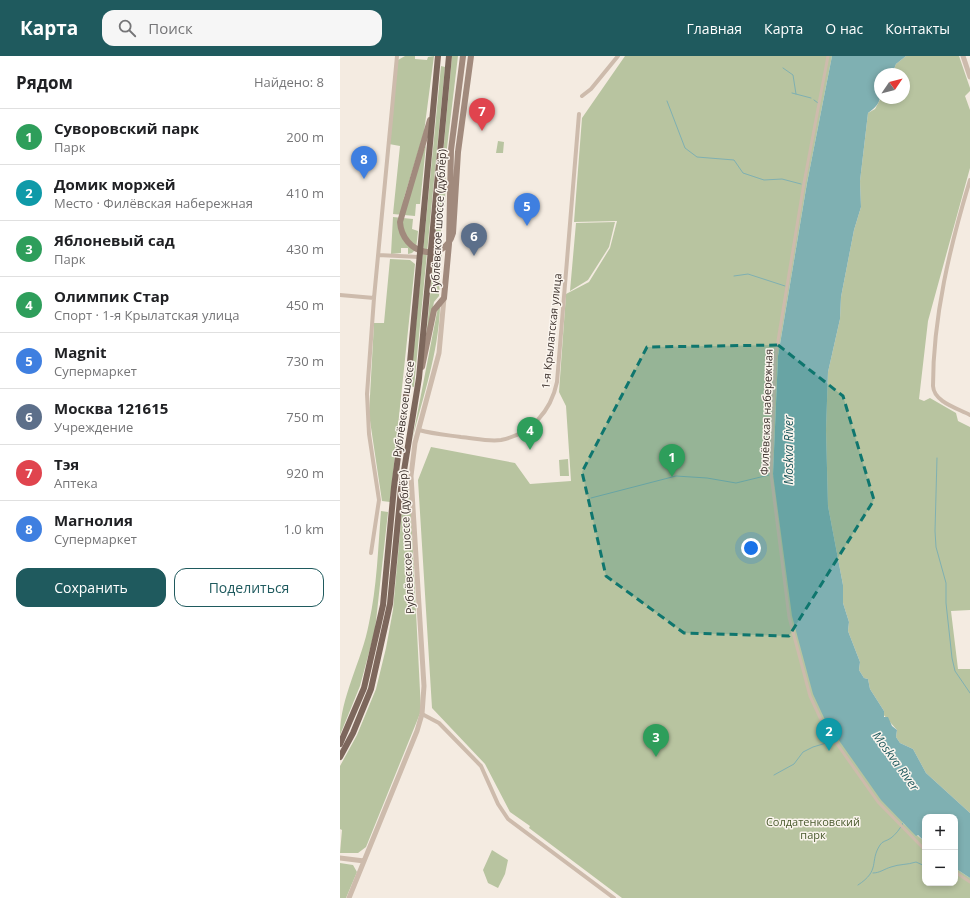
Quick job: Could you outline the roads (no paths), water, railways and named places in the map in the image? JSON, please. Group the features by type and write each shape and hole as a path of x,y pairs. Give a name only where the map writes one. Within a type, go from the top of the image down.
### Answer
{"main road":[{"name":"Рублёвское шоссе","path":"340,744 364,688 383,605 394,487 409,373 438,56"},
{"name":"Рублёвское шоссе","path":"340,757 353,733 371,689 390,604 401,489 419,378 449,56"},
{"name":"Рублёвское шоссе (дублёр)","path":"444,298 449,244 451,150 463,56"},
{"path":"432,114 400,222 402,234 407,243 414,248 426,252 437,251 445,246 451,240 454,229 461,121 471,56"},
{"path":"419,378 434,310 444,298"}],"street":[{"path":"371,553 379,500 366,415 374,298 397,56"},
{"path":"582,96 591,89 618,56"},
{"name":"Филёвская набережная","path":"828,56 804,183 775,359 771,474 789,617 810,696 823,724 878,802 922,847"},
{"path":"963,56 970,77"},
{"name":"1-я Крылатская улица","path":"419,430 433,434 500,440 527,429 541,417 553,398 557,382 579,114"},
{"path":"970,180 949,261 938,320 933,392 937,398 970,415"},
{"path":"378,255 419,257"},
{"path":"340,295 374,298"},
{"name":"Рублёвское шоссе (дублёр)","path":"349,898 422,714 424,686 411,476 419,430 439,353 444,298"},
{"path":"422,714 439,723 480,766 498,804 508,819 614,898"},
{"path":"340,858 364,860"},
{"path":"958,874 970,882"}],"water":[{"name":"Moskva River","path":"832,56 906,56 896,64 894,68 874,68 874,104 878,104 868,113 860,181 861,207 854,230 841,297 840,319 828,372 826,430 828,506 843,585 843,603 849,622 848,631 860,662 859,670 864,678 868,679 870,689 884,711 884,717 888,717 892,726 897,730 896,737 900,743 913,749 926,773 970,813 970,878 958,870 958,814 922,814 922,839 918,835 916,836 881,800 826,722 813,694 792,616 773,474 778,356 807,183"}],"waterway":[{"path":"783,68 793,75 796,94"},
{"path":"792,93 811,98"},
{"path":"814,100 818,103"},
{"path":"667,101 685,148 697,157 734,160 743,173 764,180 782,179 801,184"},
{"path":"734,276 748,274 785,286"},
{"path":"937,458 936,547 946,583 946,603 952,658 955,671 970,693"},
{"path":"591,498 676,476 707,478 736,483 769,475"},
{"path":"774,775 794,764 803,752 813,747 833,741"},
{"path":"858,885 870,875 874,866 875,856 881,844 893,836 903,823"},
{"path":"873,873 894,866 916,862 922,865"}],"place":[{"name":"Тэя","path":"482,131"},
{"name":"Магнолия","path":"364,179"},
{"name":"Magnit","path":"527,226"},
{"name":"Москва 121615","path":"474,256"},
{"name":"Олимпик Стар","path":"530,450"},
{"name":"Суворовский парк","path":"672,477"},
{"name":"Домик моржей","path":"829,751"},
{"name":"Яблоневый сад","path":"656,757"}],"park label":[{"name":"Солдатенковский парк","path":"813,827"}]}
